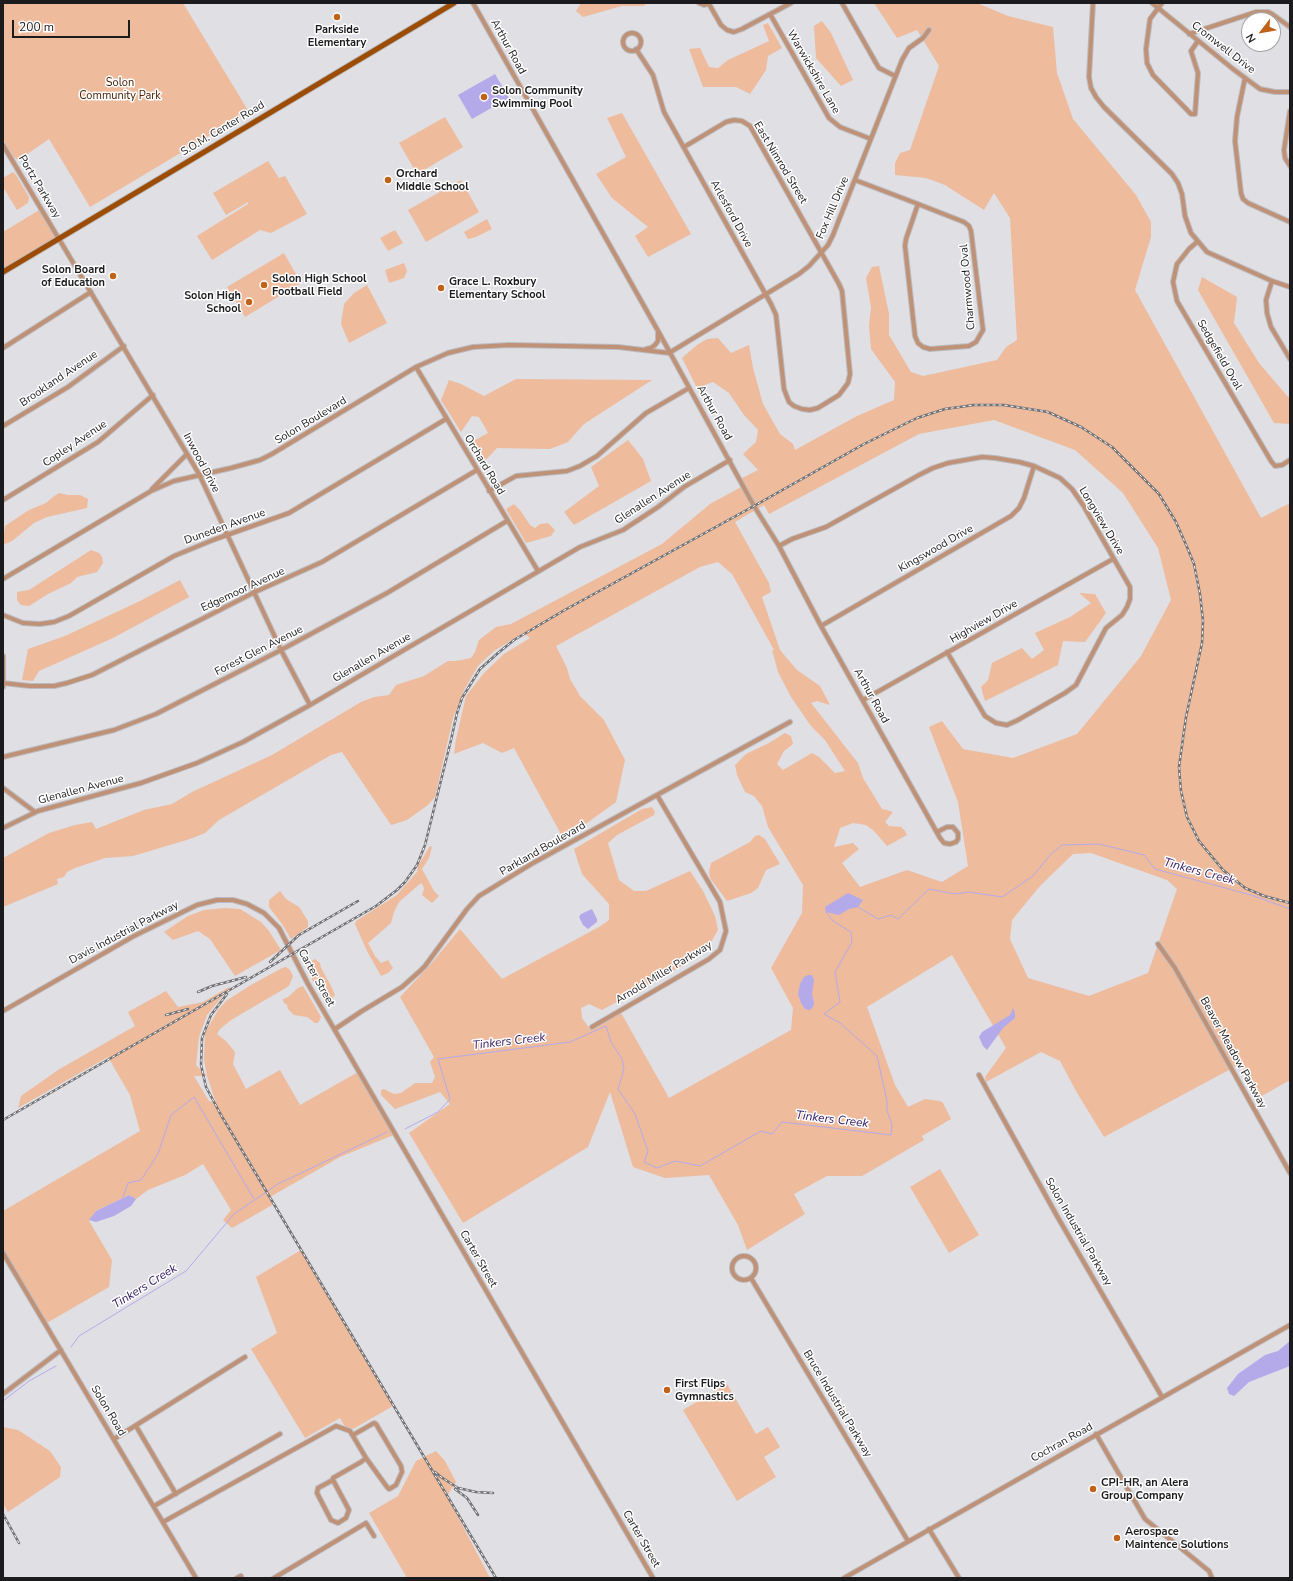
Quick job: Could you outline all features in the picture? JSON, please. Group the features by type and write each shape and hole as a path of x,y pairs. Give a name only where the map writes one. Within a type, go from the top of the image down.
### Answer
{"main road":[{"name":"S.O.M. Center Road","path":"3,272 454,3"}],"street":[{"name":"Arthur Road","path":"473,3 657,329 754,506 779,546 821,626 937,832 944,843 953,844 958,839 958,833 953,828 947,827 937,832"},
{"path":"699,3 704,5 710,4 721,25 727,30 734,32 791,3"},
{"path":"842,3 879,68 895,76"},
{"path":"1093,3 1089,78 1096,98 1172,174 1178,183 1182,194 1185,216 1191,233 1197,242 1207,252 1272,281 1290,287"},
{"name":"Cromwell Drive","path":"1152,3 1198,42 1260,89 1275,92 1290,92"},
{"path":"1162,3 1150,19 1146,49 1147,63 1153,75 1191,114 1195,114 1198,73 1191,51 1198,42"},
{"path":"1189,34 1256,12 1268,12 1290,27"},
{"name":"Warwickshire Lane","path":"770,14 829,118 840,127 871,139"},
{"name":"Fox Hill Drive","path":"669,352 799,274 821,253 833,235 895,76 909,48 923,38 929,30"},
{"name":"Arlesford Drive","path":"634,33 639,37 640,42 636,49 629,50 625,47 623,39 626,35 634,33"},
{"name":"Arlesford Drive","path":"636,49 651,71 661,107 766,294 776,315 784,389 786,395"},
{"path":"1245,78 1237,117 1235,141 1241,193 1243,199 1248,203 1290,222"},
{"path":"1290,111 1284,150 1285,158 1290,166"},
{"name":"East Nimrod Street","path":"684,147 726,122 734,120 742,121 750,126 842,291 850,374 848,383 839,395 818,408 810,410 794,406 789,402 786,395"},
{"name":"Portz Parkway","path":"3,145 59,239"},
{"name":"Charmwood Oval","path":"855,180 918,204 964,222 968,226 971,231 983,330 976,342 969,346 930,349 923,347 918,342 905,246 918,204"},
{"name":"Inwood Drive","path":"59,239 199,474 282,650 310,705"},
{"name":"Sedgefield Oval","path":"1197,242 1189,248 1177,264 1173,282 1177,301 1268,456 1276,466 1288,461"},
{"path":"1272,281 1266,300 1266,314 1271,327 1290,358"},
{"path":"3,348 91,292"},
{"path":"644,350 651,348 658,341 657,329"},
{"name":"Solon Boulevard","path":"3,579 151,491 174,481 199,474 244,465 272,454 416,368 448,353 489,345 618,347 669,352"},
{"name":"Brookland Avenue","path":"3,426 68,387 124,346"},
{"name":"Orchard Road","path":"416,368 538,571"},
{"path":"489,491 516,476 567,471 580,466 597,456 646,413 689,388"},
{"name":"Copley Avenue","path":"3,500 98,442 153,395"},
{"name":"Duneden Avenue","path":"3,615 24,623 40,624 54,622 69,616 174,556 228,534 289,512 446,419"},
{"path":"151,491 187,454"},
{"name":"Longview Drive","path":"779,546 792,539 826,527 933,468 948,463 982,458 1009,460 1034,466 1060,478 1072,489 1083,505 1130,587 1130,599 1122,615 1106,628 1076,685 1037,709 1007,724 996,723 985,716 947,652"},
{"name":"Glenallen Avenue","path":"3,828 35,812 141,783 197,763 249,739 580,547 623,530 643,518 684,487 730,460"},
{"name":"Kingswood Drive","path":"821,626 1011,516 1019,508 1024,498 1034,466"},
{"name":"Edgemoor Avenue","path":"3,683 48,686 78,680 92,675 255,592 322,562 477,470"},
{"name":"Forest Glen Avenue","path":"3,757 114,730 156,714 282,650 387,593 507,521"},
{"name":"Highview Drive","path":"863,700 1113,559"},
{"path":"3,656 3,687"},
{"name":"Parkland Boulevard","path":"335,1029 402,987 417,974 425,966 467,909 479,896 534,863 790,722"},
{"path":"3,788 35,812"},
{"name":"Arnold Miller Parkway","path":"592,1027 709,959 720,950 726,931 720,902 657,795"},
{"name":"Davis Industrial Parkway","path":"3,1011 134,936 197,905 218,900 233,900 247,904 264,913 279,928 289,948"},
{"name":"Beaver Meadow Parkway","path":"1158,944 1175,968 1290,1173"},
{"name":"Carter Street","path":"289,948 308,984 653,1578"},
{"name":"Solon Industrial Parkway","path":"979,1075 1057,1216 1162,1397"},
{"name":"Solon Road","path":"3,1254 196,1578"},
{"path":"745,1256 755,1262 755,1272 751,1278 743,1279 736,1276 733,1265 737,1258 745,1256"},
{"name":"Bruce Industrial Parkway","path":"751,1278 908,1541"},
{"name":"Cochran Road","path":"844,1578 1290,1325"},
{"path":"3,1394 61,1350"},
{"path":"114,1440 245,1357"},
{"path":"163,1522 336,1426 350,1432 353,1435 366,1458 387,1487 391,1488 396,1485 402,1472 401,1466 376,1424 374,1423 353,1435"},
{"path":"136,1426 176,1494"},
{"path":"154,1506 280,1434"},
{"path":"1096,1434 1145,1520 1209,1571 1212,1578"},
{"path":"332,1480 349,1510 346,1518 338,1523 331,1520 316,1493 318,1488 366,1458"},
{"path":"274,1578 366,1523 374,1536"},
{"path":"929,1529 959,1578"}],"green space":[{"name":"Solon Community Park","path":"3,3 183,3 249,112 90,207 49,139 19,160 14,158 3,139"},
{"path":"581,3 646,3 644,6 622,6 583,17 576,11"},
{"path":"874,3 977,3 1008,16 1053,27 1057,73 1073,119 1136,195 1151,222 1151,237 1135,290 1261,518 1290,503 1290,1080 1260,1097 1240,1064 1104,1137 1060,1061 1041,1052 986,1082 985,1077 1006,1048 952,955 867,1007 895,1085 908,1107 925,1099 940,1101 943,1103 951,1119 922,1136 924,1140 862,1176 827,1176 794,1194 805,1214 747,1250 738,1225 709,1175 665,1178 633,1167 610,1092 588,1147 463,1223 409,1133 450,1104 440,1092 395,1109 381,1095 381,1090 384,1089 394,1094 401,1093 415,1083 432,1083 435,1077 430,1062 434,1057 400,997 430,965 460,929 502,979 599,927 609,920 609,904 582,874 574,849 642,809 652,807 655,812 654,815 617,835 608,843 619,880 634,891 646,891 690,871 703,891 715,916 718,930 707,949 698,957 602,1010 589,1004 581,1008 582,1018 590,1029 620,1011 669,1098 791,1030 793,1008 771,968 802,913 803,885 768,827 762,806 754,796 745,792 737,775 735,765 746,754 769,743 785,733 791,736 793,744 784,751 777,764 783,770 812,753 819,757 835,773 845,771 825,740 811,726 791,697 778,672 772,650 774,650 732,574 718,562 700,567 556,646 567,668 570,679 580,696 604,720 625,760 616,802 573,833 562,836 514,748 502,753 483,743 454,754 466,696 484,673 504,654 530,638 523,633 494,651 478,666 464,690 453,718 435,797 428,805 407,820 391,825 342,752 331,755 219,820 205,833 133,856 105,858 75,868 67,872 64,877 57,879 58,884 3,907 3,858 49,833 75,825 92,822 96,829 144,810 172,804 192,792 272,755 361,702 374,697 389,695 396,685 424,676 448,661 471,658 475,652 479,640 496,627 511,624 662,544 710,504 743,486 740,479 758,470 743,454 756,442 758,430 744,415 729,393 713,382 697,388 682,358 697,345 707,339 718,338 731,353 749,345 753,368 763,404 780,434 793,444 795,450 857,416 894,400 895,382 871,349 869,325 871,307 866,278 872,267 879,266 889,314 889,335 911,372 923,376 997,360 1006,347 1017,340 1010,218 994,193 984,210 945,185 926,178 895,175 895,163 900,153 910,150 939,66 917,30 897,38","holes":["994,420 1075,450 1123,493 1158,548 1171,600 1141,656 1077,734 1013,758 963,749 942,721 929,727 958,802 968,866 942,882 907,870 860,887 842,863 859,849 853,843 834,847 840,828 853,823 866,825 874,831 887,846 907,835 901,827 889,826 885,822 893,812 882,809 863,778 858,763 811,703 817,701 830,705 820,686 797,670 780,650 762,597 771,592 769,583 735,522 764,505 769,514 919,434","1091,853 1167,880 1177,889 1148,973 1089,996 1028,978 1010,939 1012,920 1040,886 1073,854"]},
{"path":"822,21 831,33 853,80 841,86 816,58 814,26"},
{"path":"768,23 782,48 768,56 766,70 750,94 736,87 703,87 689,49 700,48 709,67 718,68 728,60 769,41 763,25"},
{"path":"622,113 691,234 648,257 635,236 648,227 612,198 596,174 626,157 607,118"},
{"path":"445,117 463,147 417,174 399,143"},
{"path":"268,161 279,178 285,176 307,214 271,233 260,230 212,260 197,236 248,204 248,202 226,215 213,193"},
{"path":"13,172 29,197 28,203 17,210 3,187 3,178"},
{"path":"461,180 479,212 426,242 408,210"},
{"path":"41,209 59,239 3,272 3,232"},
{"path":"487,219 492,229 476,237 468,239 464,232"},
{"path":"395,230 403,243 388,251 380,238"},
{"name":"Solon High School Football Field","path":"284,253 301,283 245,317 227,287"},
{"path":"404,263 407,271 404,278 389,283 385,270"},
{"path":"1202,277 1237,297 1234,323 1259,363 1288,397 1290,397 1290,424 1274,423 1198,290"},
{"path":"367,285 387,323 349,343 341,324 344,304 354,293"},
{"path":"516,379 652,380 584,424 568,442 550,449 497,448 481,465 468,444 488,433 479,417 472,416 461,432 441,400 449,380 461,384 484,396"},
{"path":"628,440 643,459 651,481 574,525 564,512 599,486 591,467"},
{"path":"59,493 80,495 88,499 87,508 47,517 34,523 12,541 5,544 3,543 5,526 29,510 46,503"},
{"path":"514,504 530,525 535,528 540,524 548,523 555,530 551,536 526,543 506,509"},
{"path":"91,550 99,553 102,557 103,563 97,572 77,577 71,583 48,594 29,606 21,605 17,600 17,592 29,590"},
{"path":"180,580 189,597 113,638 39,671 33,681 22,680 28,649 65,636 140,601"},
{"path":"1079,593 1095,594 1106,613 1085,642 1063,641 1058,665 985,701 981,687 988,680 992,663 1022,648 1032,659 1044,650 1035,633 1070,617 1091,603"},
{"path":"759,835 765,839 780,864 766,870 758,888 751,893 727,901 710,878 709,872 711,863 750,842 755,836"},
{"path":"430,846 432,847 429,858 422,869 434,891 439,896 432,903 422,895 424,889 421,883 399,902 391,923 368,943 375,956 381,963 388,960 393,968 388,973 381,976 367,951 355,924 356,921 397,895 417,872 418,866"},
{"path":"280,891 286,899 299,907 308,921 308,927 291,939 269,907 269,900"},
{"path":"225,908 240,909 261,922 269,931 281,950 235,976 210,939 198,931 173,940 164,932 188,916 204,910"},
{"path":"315,959 320,963 321,968 335,995 332,998 328,999 313,981 309,973 307,968 308,963"},
{"path":"286,967 290,970 293,976 289,986 231,1020 220,1029 217,1034 226,1041 235,1052 233,1064 246,1089 280,1070 300,1105 360,1071 396,1134 340,1157 270,1197 274,1204 232,1228 223,1220 231,1210 203,1164 185,1175 148,1190 136,1199 129,1195 96,1211 89,1221 112,1260 109,1287 45,1324 3,1253 3,1211 140,1131 130,1095 108,1057 18,1108 21,1096 58,1070 135,1026 128,1012 166,991 178,1007 203,1002 231,986 207,1015 199,1037 196,1065 207,1076 204,1060 205,1033 218,1010 226,1001","holes":["194,1076 207,1076 216,1103 209,1101"]},
{"path":"303,986 321,1017 318,1023 315,1023 307,1017 294,1015 283,1002 283,999"},
{"path":"940,1169 979,1235 949,1253 910,1187"},
{"path":"301,1250 393,1406 353,1429 345,1427 340,1418 305,1438 251,1349 277,1333 256,1277"},
{"path":"727,1384 756,1434 768,1427 780,1447 764,1457 776,1477 737,1501 683,1410"},
{"path":"3,1427 18,1430 50,1451 61,1467 60,1477 8,1512 3,1504"},
{"path":"436,1451 445,1461 456,1482 447,1496 490,1578 407,1578 369,1513 398,1496 416,1461"}],"shaded area":[{"name":"Solon Community Swimming Pool","path":"495,74 509,98 472,119 458,95"},
{"path":"848,893 863,900 858,907 849,909 839,915 826,912 825,907"},
{"path":"592,909 597,922 588,929 583,925 579,917 581,914"},
{"path":"812,975 814,980 812,994 814,1003 810,1010 805,1009 798,994 800,984 804,977"},
{"path":"1013,1008 1015,1018 1003,1028 987,1050 983,1046 979,1037 982,1032 1010,1015"},
{"path":"129,1195 136,1199 131,1206 114,1216 96,1222 89,1220 96,1211"},
{"path":"1290,1341 1290,1366 1249,1382 1234,1396 1229,1394 1227,1388 1238,1374 1265,1355 1278,1351"}],"waterway":[{"name":"Tinkers Creek","path":"858,907 878,919 891,915 898,919 929,889 955,894 969,892 1002,897 1033,876 1050,855 1062,845 1099,844 1144,855 1155,869 1251,895 1290,909"},
{"name":"Tinkers Creek","path":"405,1129 438,1112 450,1099 438,1059 570,1042 606,1026 611,1042 622,1059 624,1069 618,1089 635,1114 648,1151 644,1162 657,1168 675,1161 700,1166 761,1131 772,1134 782,1122 891,1135 892,1124 887,1111 887,1101 877,1056 840,1023 824,1014 840,1002 835,972 852,942 851,932 833,921 826,912"},
{"name":"Tinkers Creek","path":"123,1197 128,1183 141,1180 158,1154 171,1115 194,1097 254,1199"},
{"name":"Tinkers Creek","path":"71,1347 79,1336 186,1271 234,1214 278,1184 387,1132"},
{"name":"Tinkers Creek","path":"3,1401 29,1381 56,1366"}],"railway":[{"path":"3,1120 376,906 397,890 405,882 417,865 425,845 462,698 480,669 514,640 563,611 864,444 917,418 945,409 974,405 1004,405 1048,412 1081,427 1112,447 1159,494 1176,522 1194,564 1200,594 1203,621 1202,643 1186,717 1179,767 1181,791 1187,817 1199,841 1223,870 1245,888 1264,896 1290,903"},
{"path":"270,962 299,935 358,901"},
{"path":"198,992 212,986 246,977"},
{"path":"227,994 211,1015 202,1038 201,1065 206,1087 221,1115 496,1578"},
{"path":"166,1015 188,1009"},
{"path":"435,1472 458,1488 476,1492 493,1493"},
{"path":"455,1489 467,1498 478,1515"},
{"path":"3,1514 19,1543"}],"place":[{"name":"Parkside Elementary","path":"337,17"},
{"name":"Solon Community Swimming Pool","path":"484,97"},
{"name":"Orchard Middle School","path":"388,180"},
{"name":"Solon Board of Education","path":"113,276"},
{"name":"Solon High School Football Field","path":"264,285"},
{"name":"Grace L. Roxbury Elementary School","path":"441,288"},
{"name":"Solon High School","path":"249,302"},
{"name":"First Flips Gymnastics","path":"667,1390"},
{"name":"CPI-HR, an Alera Group Company","path":"1093,1489"},
{"name":"Aerospace Maintence Solutions","path":"1117,1538"}]}
